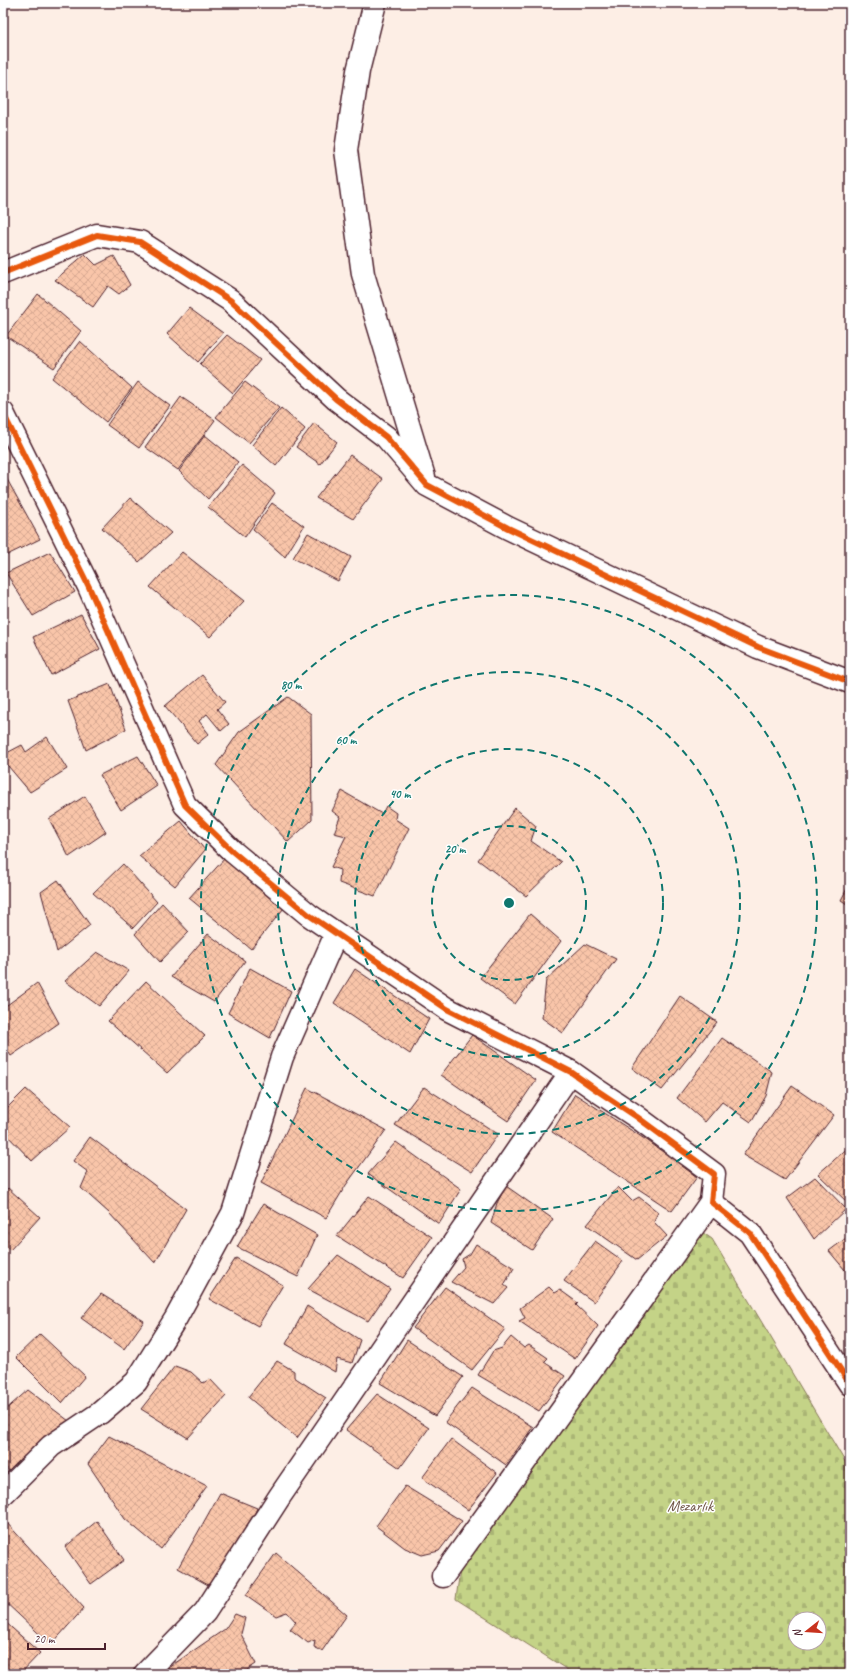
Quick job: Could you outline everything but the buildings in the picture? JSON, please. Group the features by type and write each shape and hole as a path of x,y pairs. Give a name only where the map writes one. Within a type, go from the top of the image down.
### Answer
{"street":[{"path":"375,3 358,71 346,150 363,274 427,485"},
{"path":"3,274 98,235 140,242 230,300 336,399 386,437 427,485 508,528 758,647 850,682"},
{"path":"3,413 89,587 184,805 232,851 309,915 336,934 447,1009 571,1072 595,1090 637,1117 714,1174 711,1202 443,1576"},
{"path":"3,1494 51,1446 100,1413 136,1382 176,1318 233,1212 282,1057 336,934"},
{"path":"145,1674 205,1612 280,1496 571,1072"},
{"path":"711,1202 750,1233 850,1384"}],"green space":[{"name":"Mezarlık","path":"696,1228 712,1239 850,1470 850,1674 574,1674 456,1599 460,1570"}],"cycle path":[{"path":"3,273 97,235 140,242 230,300 336,399 386,437 427,485 508,528 758,647 850,682"},
{"path":"3,413 89,587 185,805 232,851 309,915 447,1009 571,1072 637,1117 714,1174 711,1202 750,1233 850,1384"}]}
